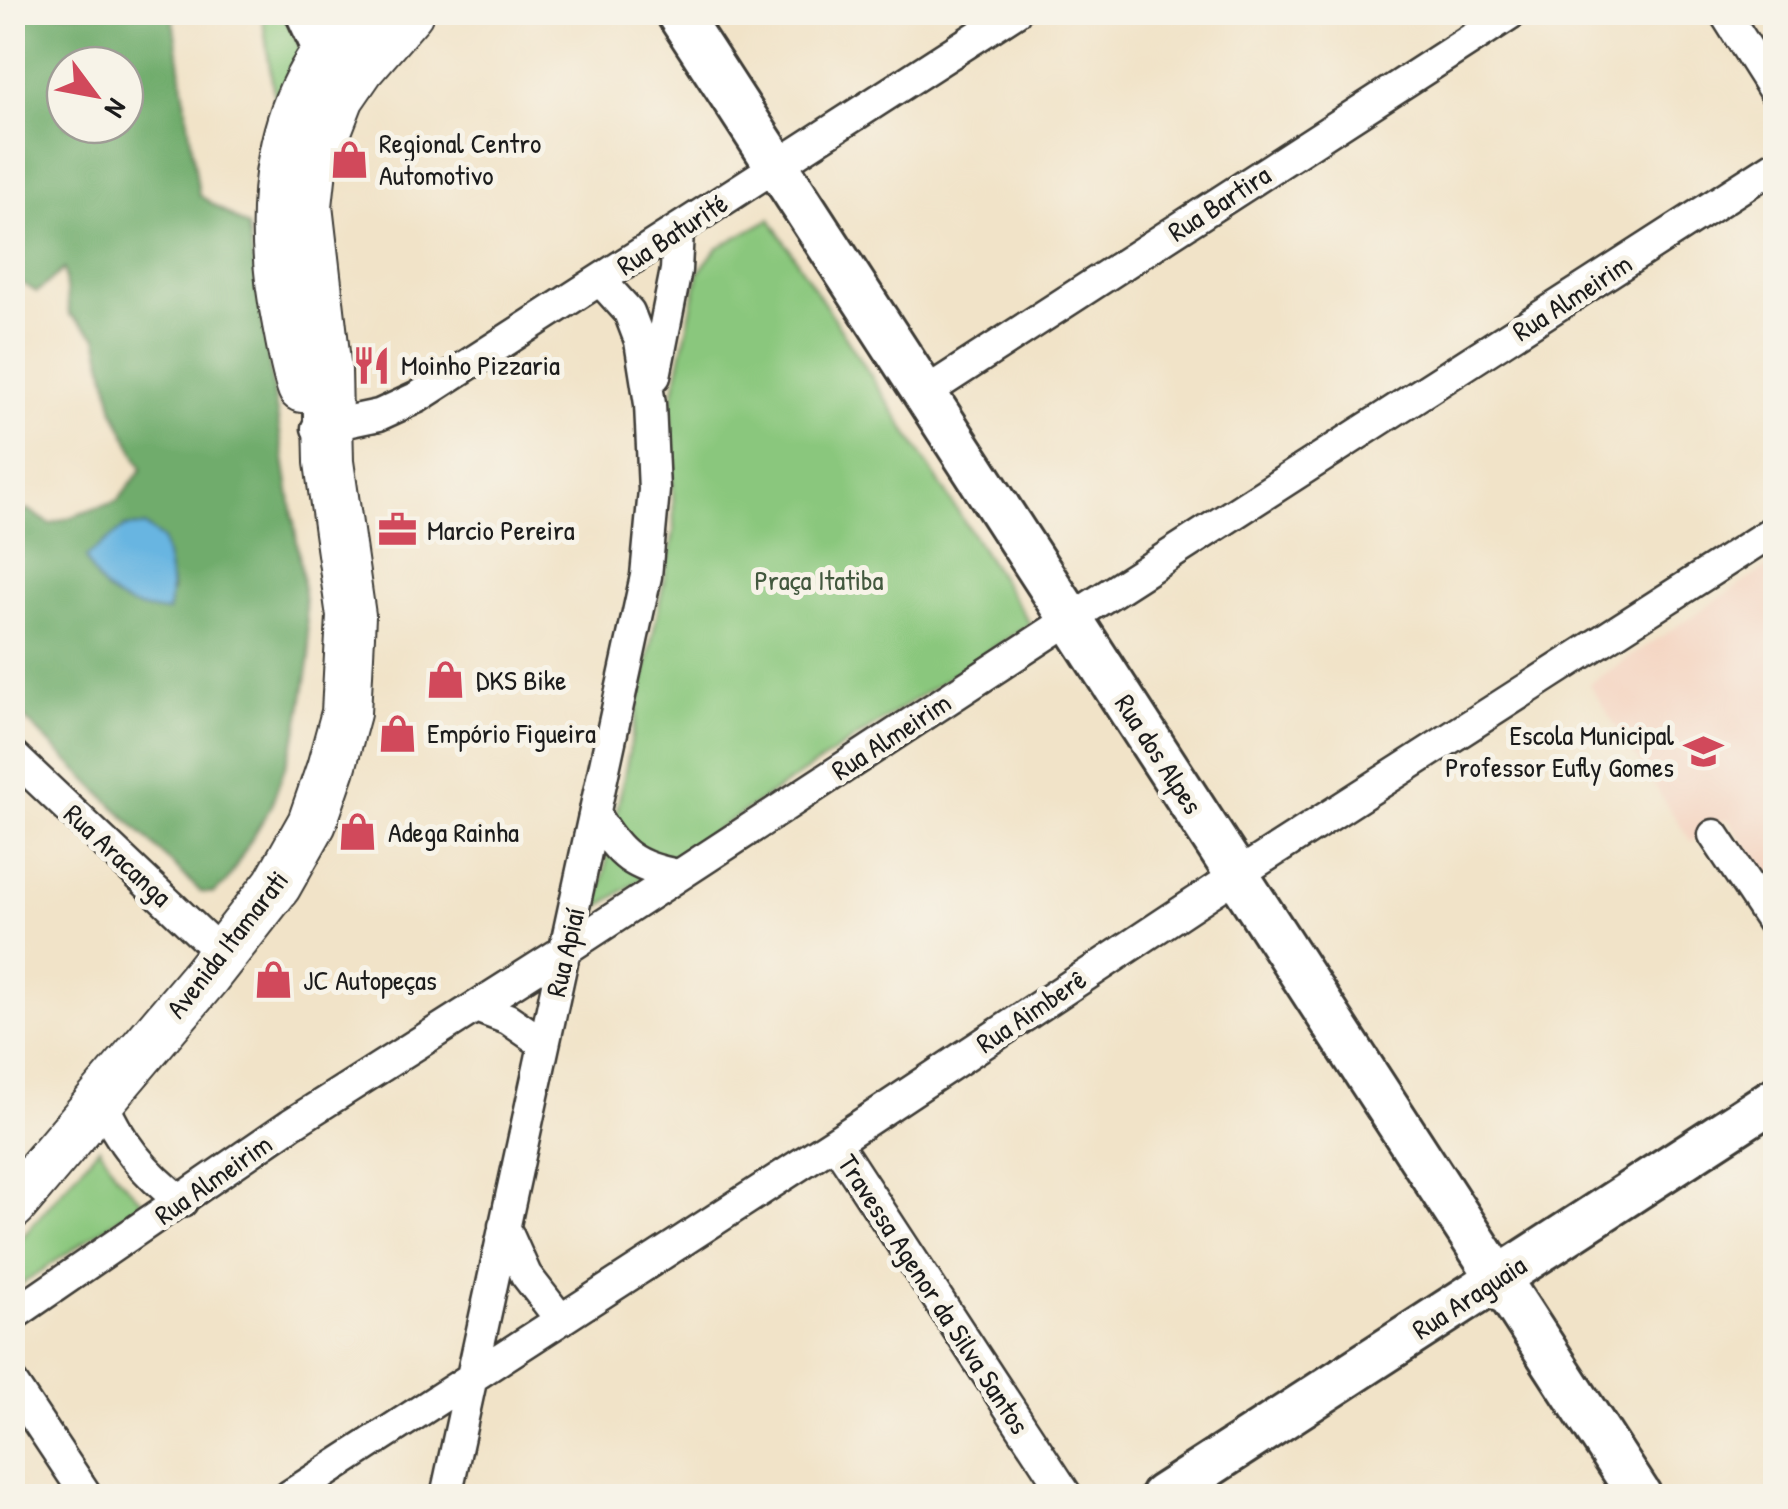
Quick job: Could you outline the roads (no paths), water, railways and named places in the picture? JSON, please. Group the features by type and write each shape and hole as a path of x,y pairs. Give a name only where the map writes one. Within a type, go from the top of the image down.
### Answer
{"main road":[{"name":"Avenida Itamarati","path":"325,438 298,376 277,265 275,208 287,135 304,89 316,33 349,26 366,12"},
{"name":"Avenida Itamarati","path":"12,1204 223,954 277,885 312,823 346,713 352,616 325,438 327,371 310,248 308,206 312,169 340,97 409,12"},
{"path":"312,169 314,132 331,77 316,33"}],"street":[{"name":"Rua dos Alpes","path":"677,12 1640,1496"},
{"name":"Rua Baturité","path":"325,438 418,397 1015,12"},
{"name":"Rua Bartira","path":"925,394 1513,12"},
{"path":"1724,12 1776,94"},
{"name":"Rua Almeirim","path":"12,1316 291,1124 566,950 1072,618 1776,165"},
{"name":"Rua Apiaí","path":"650,404 676,270 678,230"},
{"name":"Rua Apiaí","path":"446,1496 646,576 654,490 650,404 635,324 600,280"},
{"name":"Rua Aimberê","path":"289,1496 835,1142 1237,874 1776,529"},
{"name":"Rua Aracanga","path":"17,769 223,954"},
{"path":"596,817 622,854 656,871 678,875"},
{"path":"1714,835 1776,928"},
{"path":"476,1007 508,1019 544,1044"},
{"name":"Rua Araguaia","path":"1162,1496 1776,1098"},
{"path":"101,1099 114,1130 135,1160 182,1202"},
{"name":"Travessa Agenor da Silva Santos","path":"835,1142 1067,1496"},
{"path":"504,1226 526,1275 560,1320"},
{"path":"12,1383 87,1496"}],"water":[{"path":"145,526 162,539 170,585 168,612 140,608 117,599 99,583 86,557 125,527"}],"place":[{"name":"Regional Centro Automotivo","path":"349,159"},
{"name":"Moinho Pizzaria","path":"371,365"},
{"name":"Marcio Pereira","path":"397,530"},
{"name":"DKS Bike","path":"446,680"},
{"name":"Empório Figueira","path":"397,733"},
{"name":"Escola Municipal Professor Eufly Gomes","path":"1704,751"},
{"name":"Adega Rainha","path":"358,832"},
{"name":"JC Autopeças","path":"273,980"}],"park label":[{"name":"Praça Itatiba","path":"819,580"}]}
